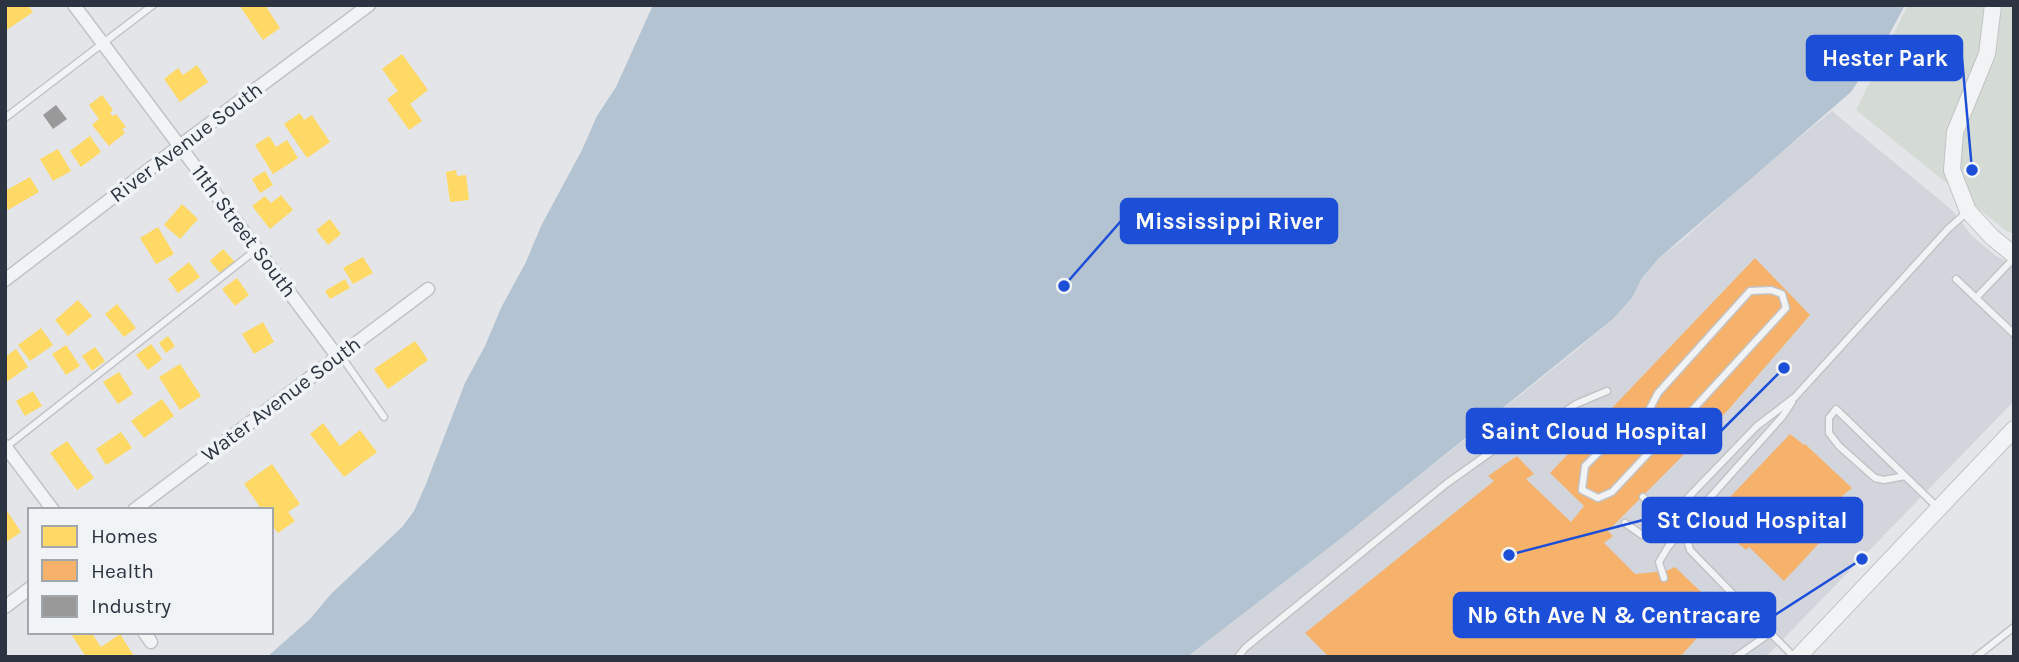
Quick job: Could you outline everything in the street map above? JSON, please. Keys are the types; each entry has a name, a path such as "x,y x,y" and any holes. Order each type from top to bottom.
{"street":[{"name":"11th Street South","path":"74,5 338,355"},
{"name":"River Avenue South","path":"5,280 369,5"},
{"path":"1993,5 1987,54 1955,132 1952,170 1968,211 2014,256"},
{"name":"Water Avenue South","path":"137,508 428,289"},
{"path":"1796,657 2014,429"},
{"path":"6,447 52,508"},
{"path":"5,607 28,590"}],"lane":[{"path":"5,118 153,5"},
{"path":"1664,578 1659,562 1689,521 1782,417 1795,397 1948,229 1968,211"},
{"path":"6,447 257,249"},
{"path":"1976,299 2014,256"},
{"path":"1956,279 2014,334"},
{"path":"1620,431 1585,466 1582,490 1598,498 1612,492 1656,444 1647,414 1658,393 1750,292 1771,290 1782,294 1786,308 1685,418"},
{"path":"338,355 384,417"},
{"path":"1238,657 1245,648 1446,484 1495,449 1532,435 1576,404 1608,391"},
{"path":"1676,510 1757,426 1795,397"},
{"path":"1905,476 1884,480 1875,478 1839,446 1829,433 1829,418 1836,409 1938,508"},
{"path":"1643,497 1671,524 1677,536"},
{"path":"1689,521 1685,533 1690,550 1796,657"},
{"path":"1625,523 1642,535 1661,527"},
{"path":"1708,626 1724,631 1736,629 1751,614"},
{"path":"1976,657 2014,627"},
{"path":"1736,657 1770,633"}],"shaded area":[{"path":"1908,5 2014,5 2014,234 2005,230 1856,110"},
{"path":"1832,111 1953,211 1972,236 1996,256 2014,265 2014,401 1766,657 1187,657 1339,540 1579,348 1613,319 1632,298 1642,278 1658,259"}],"water":[{"path":"653,5 1905,5 1851,92 1658,259 1642,278 1632,298 1613,319 1339,540 1187,657 267,657 310,619 331,594 403,526 414,511 465,383 597,116 616,87"}],"building: Homes":[{"path":"5,5 28,5 33,12 5,31"},
{"path":"239,5 265,5 280,28 263,40"},
{"path":"402,54 428,90 410,104 422,121 409,130 387,99 398,91 382,69"},
{"path":"197,65 208,82 180,102 164,79 178,68 183,75"},
{"path":"102,95 113,110 110,113 113,116 116,114 126,127 122,129 125,133 109,146 92,125 99,119 89,105"},
{"path":"300,113 304,120 312,115 330,142 307,158 284,124"},
{"path":"90,136 101,152 81,167 70,151"},
{"path":"269,136 276,147 287,140 298,158 273,174 255,145"},
{"path":"58,149 71,171 53,181 40,159"},
{"path":"456,170 457,176 466,175 469,200 450,202 446,172"},
{"path":"265,171 273,185 260,193 252,179"},
{"path":"30,177 39,192 8,210 5,206 5,191"},
{"path":"281,195 293,210 270,229 252,206 265,196 271,203"},
{"path":"182,204 198,219 180,239 164,225"},
{"path":"330,219 341,234 328,245 316,230"},
{"path":"158,227 174,254 156,264 140,238"},
{"path":"223,249 235,262 221,274 210,261"},
{"path":"363,257 373,273 353,284 343,268"},
{"path":"189,262 200,277 178,293 168,279"},
{"path":"237,278 249,295 235,306 222,289"},
{"path":"345,279 350,288 330,299 325,291"},
{"path":"78,300 92,316 68,336 55,320"},
{"path":"117,304 136,328 124,337 105,314"},
{"path":"263,322 274,342 254,354 242,334"},
{"path":"41,328 53,345 30,361 18,345"},
{"path":"168,336 175,346 166,353 159,343"},
{"path":"415,341 428,360 388,389 374,369"},
{"path":"151,344 162,359 148,370 136,355"},
{"path":"66,345 80,366 66,375 52,354"},
{"path":"95,347 105,361 92,371 82,356"},
{"path":"16,349 28,367 5,383 5,357"},
{"path":"180,364 201,396 180,410 159,377"},
{"path":"119,372 133,394 118,404 103,382"},
{"path":"33,391 42,406 25,416 16,401"},
{"path":"162,399 174,416 144,438 131,421"},
{"path":"323,423 340,446 360,430 377,452 344,477 310,434"},
{"path":"121,432 132,448 106,465 96,449"},
{"path":"67,441 94,478 77,490 50,453"},
{"path":"272,464 300,504 288,512 295,521 278,533 273,527 273,508 261,508 244,484"},
{"path":"5,508 21,532 5,543"},
{"path":"71,634 92,634 101,647 120,634 134,656 86,657"}],"building: Health":[{"path":"1755,258 1810,315 1729,409 1608,531 1613,536 1604,543 1635,574 1666,571 1675,567 1721,611 1680,657 1329,657 1305,633 1494,481 1488,476 1517,456 1534,474 1526,479 1571,522 1584,506 1550,473"},
{"path":"1790,434 1805,444 1852,488 1841,500 1850,510 1784,581 1749,547 1746,550 1734,540 1737,535 1714,514"}],"building: Industry":[{"path":"56,105 67,119 53,129 43,115"}],"place":[{"name":"Hester Park","path":"1972,170"},
{"name":"Mississippi River","path":"1064,286"},
{"name":"Saint Cloud Hospital","path":"1784,368"},
{"name":"St Cloud Hospital","path":"1509,555"},
{"name":"Nb 6th Ave N & Centracare","path":"1862,559"}]}
